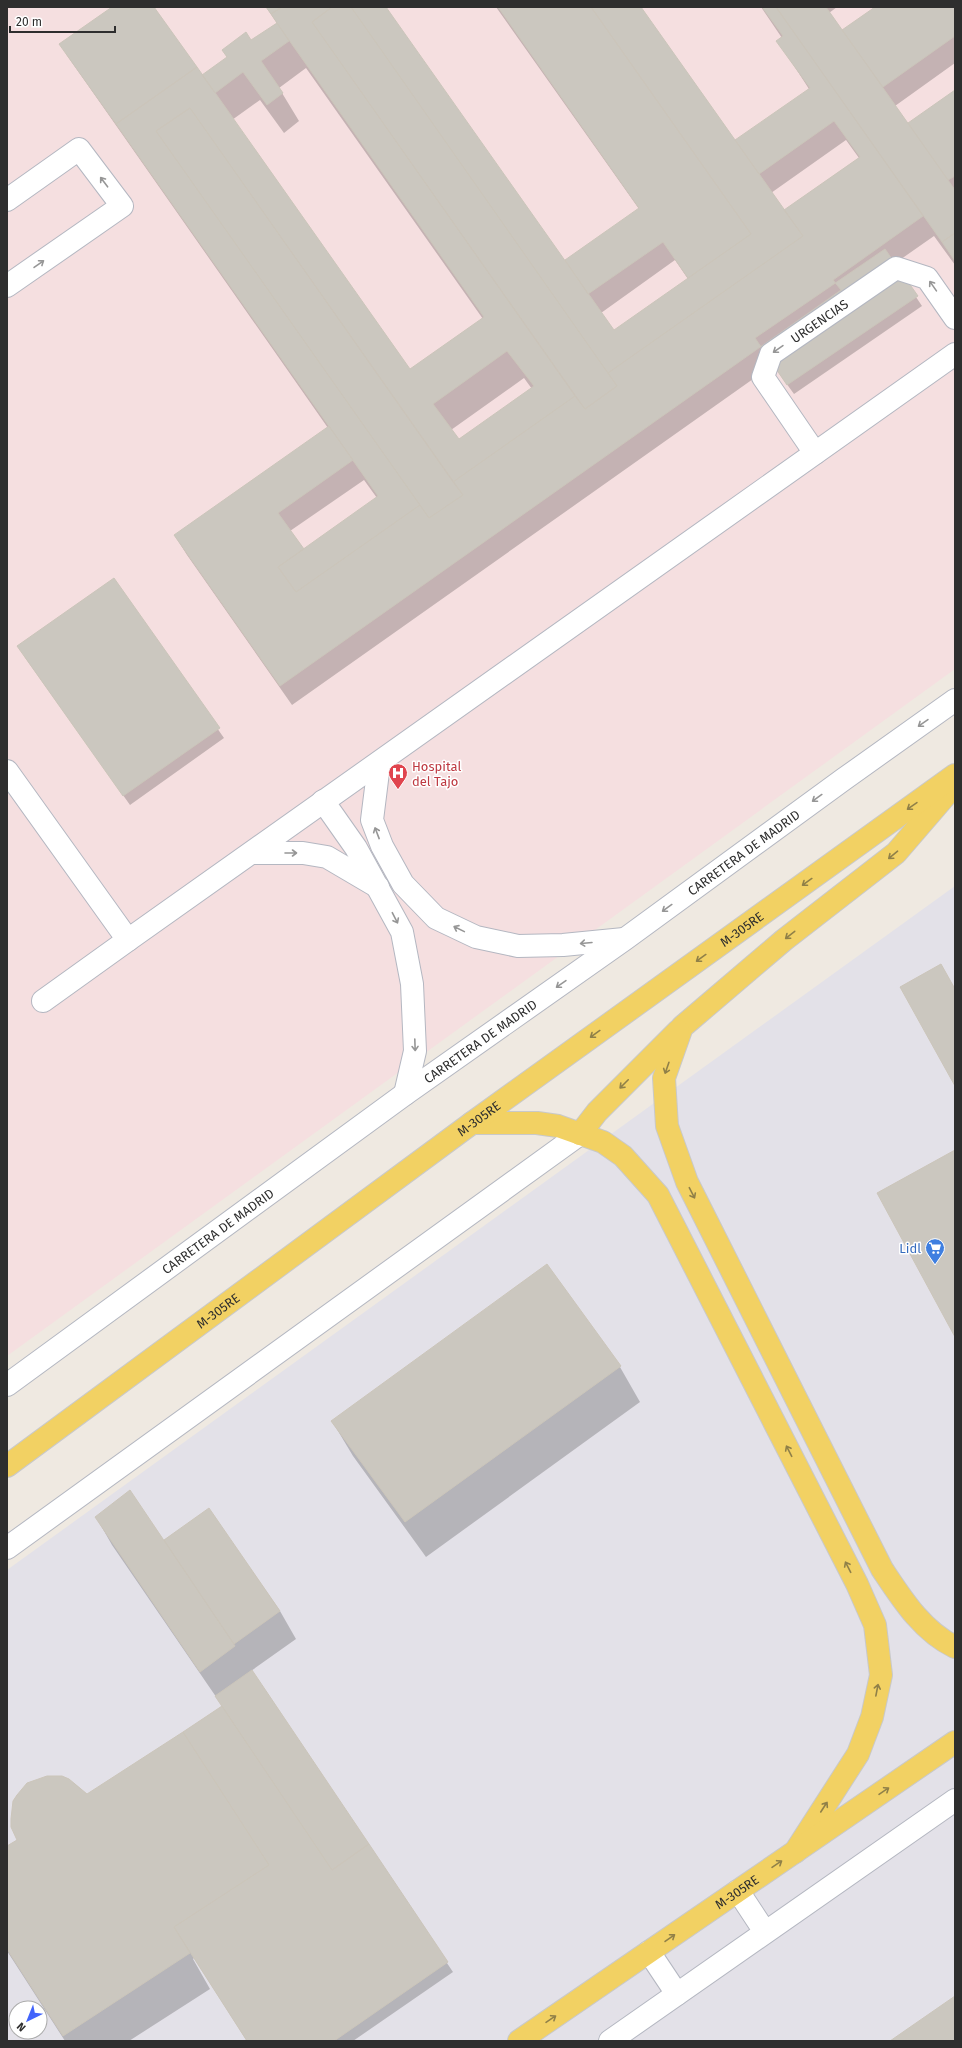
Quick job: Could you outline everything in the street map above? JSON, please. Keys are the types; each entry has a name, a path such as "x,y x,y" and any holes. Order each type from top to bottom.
{"main road":[{"name":"M-305RE","path":"7,1466 472,1123 955,775"},
{"path":"580,1134 597,1112 682,1027 784,940 896,853 955,784"},
{"path":"682,1027 664,1078 667,1126 687,1182 882,1569 908,1607 939,1639 955,1647"},
{"path":"472,1123 537,1123 558,1126 603,1142 623,1156 658,1195 857,1584 874,1625 880,1675 872,1717 858,1754 795,1852"},
{"name":"M-305RE","path":"519,2041 955,1742"}],"lane":[{"path":"7,200 79,149 122,206 7,286"},
{"name":"URGENCIAS","path":"815,453 763,377 771,354 896,268 927,278 955,318"},
{"path":"43,1001 955,354"},
{"name":"CARRETERA DE MADRID","path":"7,1385 405,1094 625,939 955,700"},
{"path":"378,764 372,820 382,846 404,884 436,918 476,937 518,946 563,945 625,939"},
{"path":"7,771 128,940"},
{"path":"323,801 356,848 379,887 402,932 412,984 416,1051 405,1094"},
{"path":"252,853 303,853 327,857 379,887"},
{"path":"7,1548 580,1134"},
{"path":"610,2041 955,1800"},
{"path":"738,1891 765,1932"},
{"path":"649,1952 677,1994"}],"shaded area":[{"name":"Hospital del Tajo","path":"7,7 955,7 955,669 7,1356"},
{"path":"955,886 955,2041 7,2041 7,1570"}],"building":[{"path":"112,7 154,7 197,67 116,124 59,44"},
{"path":"266,7 282,7 271,14"},
{"path":"282,7 332,7 312,22 575,396 453,482 190,108 156,131 420,505 296,592 278,567 378,496 116,124 197,67 410,369 484,317 271,14","holes":["507,351 534,386 459,439 433,404"]},
{"path":"332,7 351,7 617,386 585,409 312,22"},
{"path":"351,7 386,7 614,330 751,234 591,7 641,7 803,236 608,373"},
{"path":"498,7 591,7 751,234 688,278 663,242 588,294 565,260 639,208"},
{"path":"762,7 776,7 923,216 833,280 841,290 280,686 174,535 329,426 353,460 278,513 304,549 278,567 296,592 420,505 429,518 463,495 453,482 575,396 585,409 617,386 608,373 803,236 784,210 860,157 834,121 759,174 735,140 810,88 776,41 783,36"},
{"path":"776,7 826,7 955,190 955,233 942,242"},
{"path":"875,7 955,7 955,36 883,87 842,30"},
{"path":"277,23 289,41 261,61 283,93 267,105 243,72 215,93 202,75 227,57 222,50 246,32 251,40"},
{"path":"955,90 955,176 948,180 908,123"},
{"path":"190,108 463,495 429,518 156,131"},
{"path":"955,233 955,261 942,242"},
{"path":"885,249 918,296 787,385 755,338"},
{"path":"114,578 220,728 123,796 17,646"},
{"path":"941,964 955,989 955,1086 900,987"},
{"name":"Lidl","path":"955,1150 955,1337 877,1193"},
{"path":"547,1264 621,1366 405,1522 331,1421"},
{"path":"130,1490 235,1646 200,1672 95,1517"},
{"path":"209,1508 280,1611 234,1644 164,1540"},
{"path":"252,1670 369,1844 332,1870 215,1696"},
{"path":"222,1706 332,1870 369,1844 448,1962 334,2041 247,2041 174,1927 269,1865 183,1732"},
{"path":"183,1732 269,1865 174,1927 190,1953 63,2036 48,2013 48,2000 40,2000 7,1949 7,1846 17,1840 11,1827 13,1801 27,1783 47,1776 62,1776 69,1779 87,1794"},
{"path":"955,1996 955,2041 890,2041"}],"place":[{"name":"Hospital del Tajo","path":"398,790"},
{"name":"Lidl","path":"935,1265"}]}
